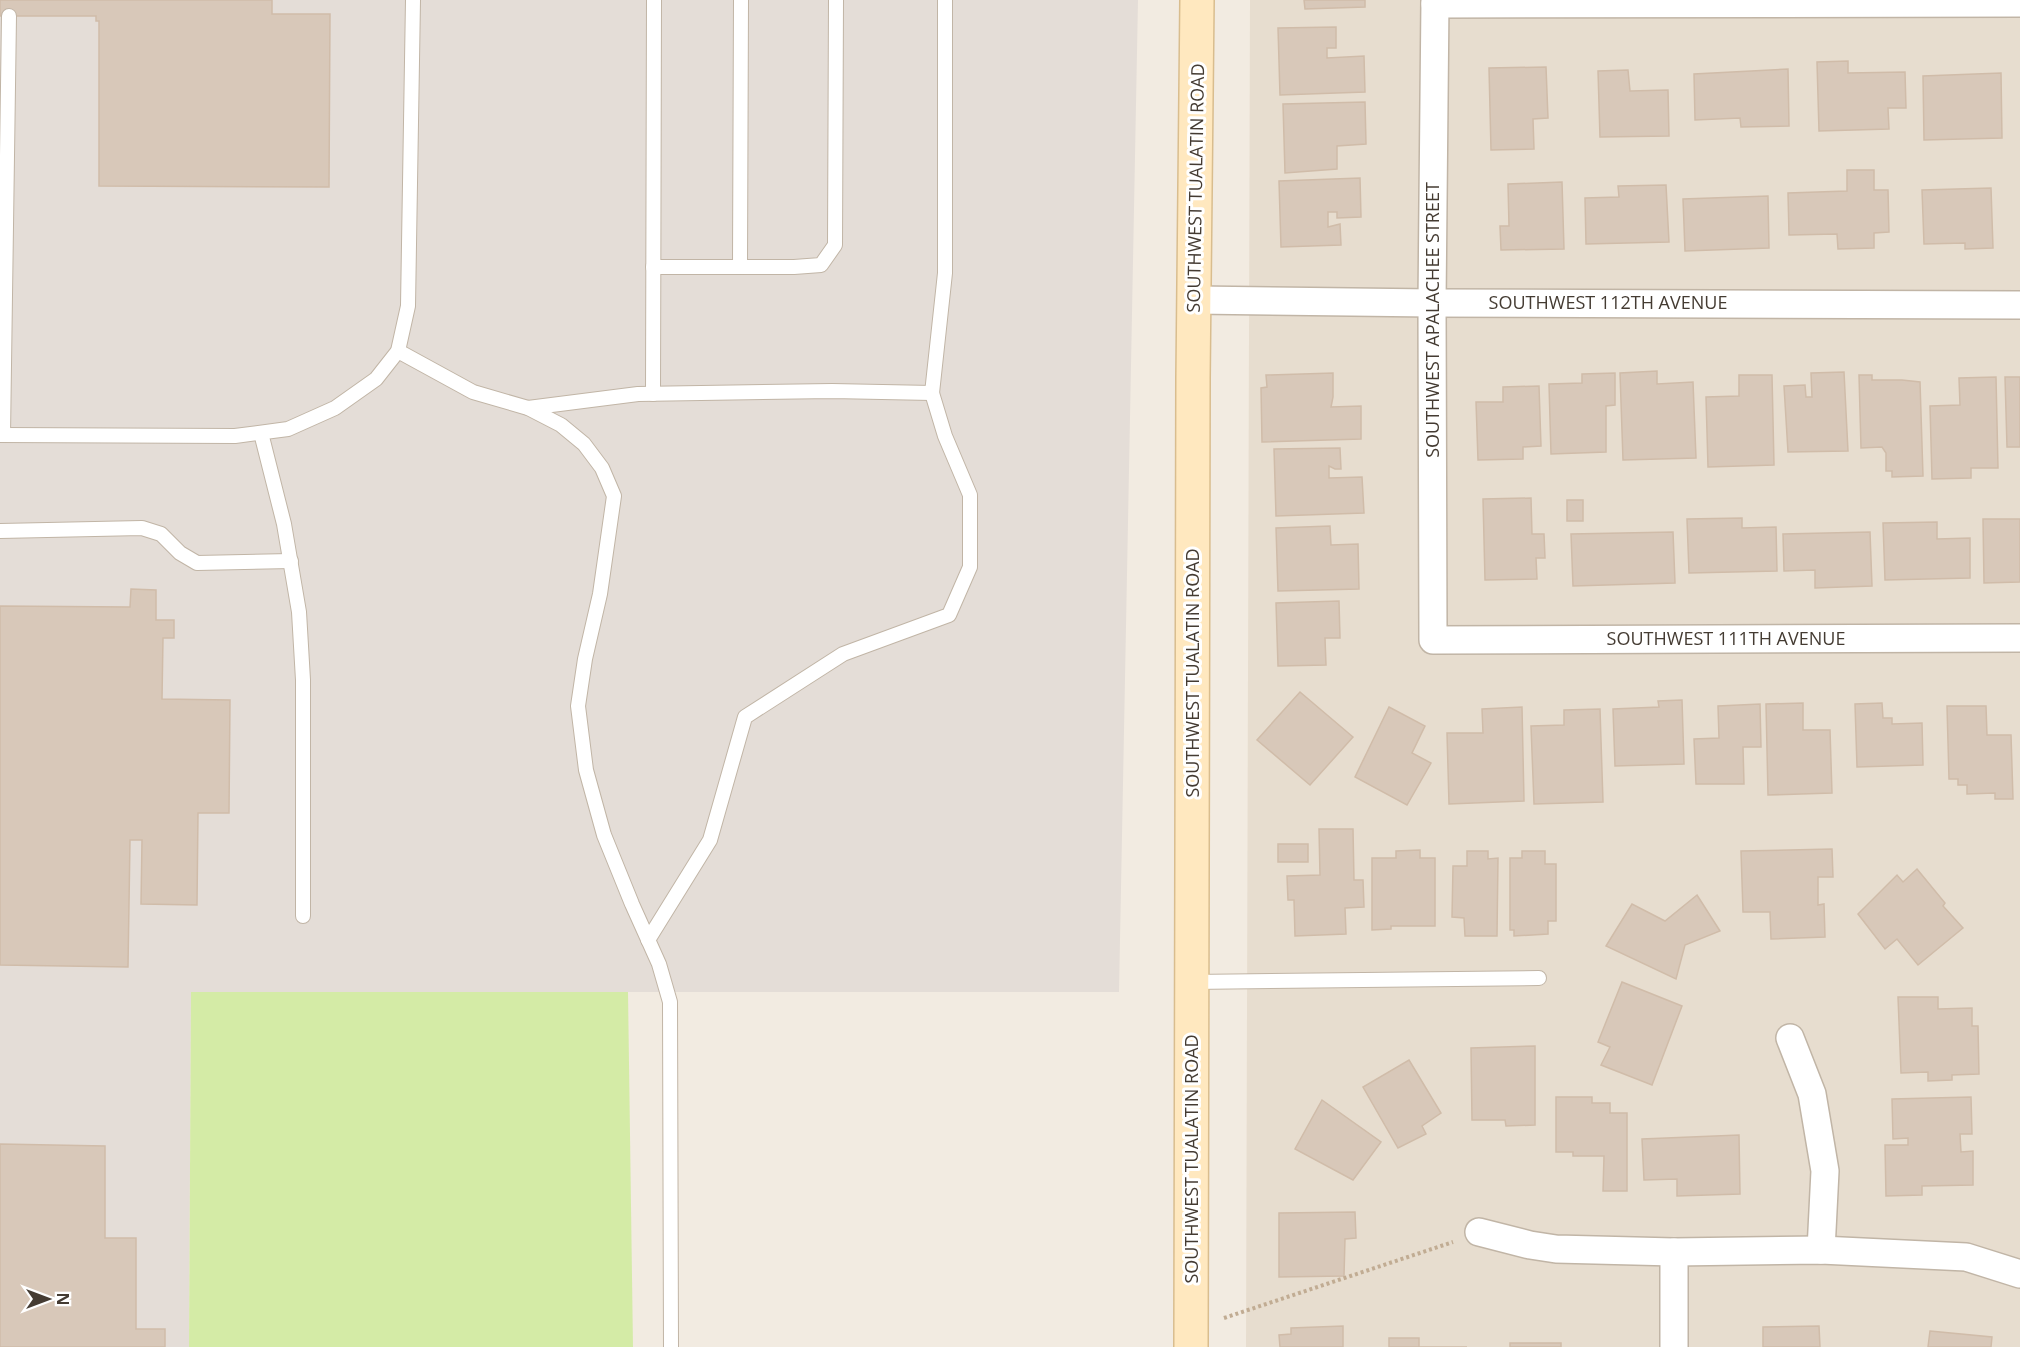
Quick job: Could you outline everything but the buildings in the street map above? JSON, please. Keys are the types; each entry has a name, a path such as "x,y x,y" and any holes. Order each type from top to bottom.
{"main road":[{"name":"SOUTHWEST TUALATIN ROAD","path":"1191,1337 1197,0"}],"street":[{"path":"1435,2 2020,3"},
{"name":"SOUTHWEST APALACHEE STREET","path":"1433,640 1432,303 1435,2"},
{"name":"SOUTHWEST 112TH AVENUE","path":"1195,300 2020,305"},
{"name":"SOUTHWEST 111TH AVENUE","path":"1433,640 2020,638"},
{"path":"1790,1038 1812,1094 1825,1171 1821,1250"},
{"path":"1479,1233 1543,1248 1674,1252 1821,1250 1966,1257 2020,1274"},
{"path":"1674,1252 1674,1347"}],"lane":[{"path":"9,16 2,435 235,436 288,429 335,408 376,379 398,351 408,306 413,0"},
{"path":"653,394 654,0"},
{"path":"740,267 741,0"},
{"path":"653,267 821,265 835,245 836,0"},
{"path":"648,939 711,840 745,717 843,654 949,615 970,567 970,495 945,436 932,393 945,273 945,0"},
{"path":"398,351 473,392 528,408 561,425 584,444 602,468 614,496 606,563 585,659 578,706 586,770 604,835 659,964 670,1002 671,1347"},
{"path":"528,408 638,394 832,391 932,393"},
{"path":"261,433 284,524 298,612 303,680 303,916"},
{"path":"0,531 142,528 161,534 180,553 197,563 291,561"},
{"path":"1192,982 1539,978"}],"path":[{"path":"1191,1337 1239,1314 1479,1233"}],"shaded area":[{"path":"0,0 1138,0 1119,992 191,992 189,1347 0,1347"},
{"path":"1250,0 2020,0 2020,1347 1246,1347"}],"green space":[{"path":"191,992 628,992 633,1347 189,1347"}]}
